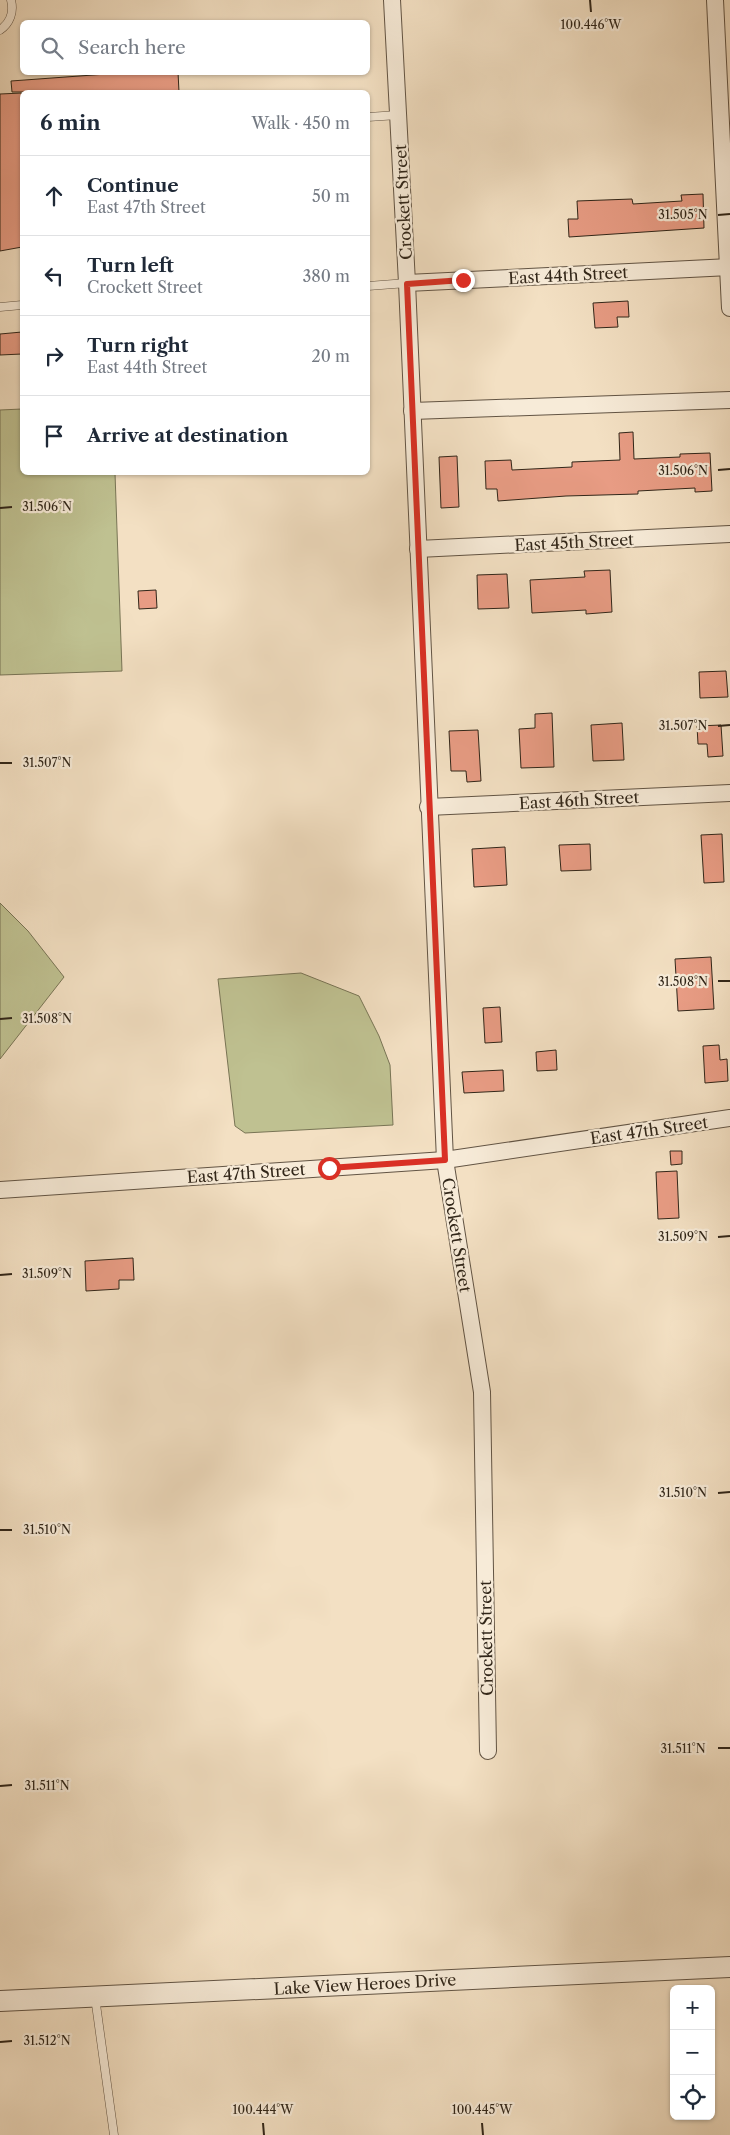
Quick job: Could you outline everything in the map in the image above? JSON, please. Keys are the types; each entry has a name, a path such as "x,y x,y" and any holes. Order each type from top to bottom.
{"street":[{"name":"Crockett Street","path":"392,0 407,284 428,807 445,1160 482,1392 488,1751"},
{"path":"715,0 730,308"},
{"name":"East 44th Street","path":"407,284 729,267"},
{"path":"412,411 730,400"},
{"name":"East 45th Street","path":"418,549 730,534"},
{"name":"East 46th Street","path":"428,807 730,794"},
{"name":"East 47th Street","path":"0,1190 445,1160 730,1118"},
{"name":"Lake View Heroes Drive","path":"0,2001 730,1967"}],"lane":[{"path":"0,30 8,22 12,14 11,0"},
{"path":"370,117 398,115"},
{"path":"370,286 407,284"},
{"path":"0,307 20,305"},
{"path":"96,1997 114,2135"}],"green space":[{"path":"20,409 20,475 115,475 122,671 0,675 0,410"},
{"path":"0,903 28,931 64,977 0,1059"},
{"path":"301,973 359,996 379,1036 390,1065 393,1125 245,1133 235,1126 218,979"}],"building":[{"path":"93,75 178,75 179,90 20,90 20,92 12,92 11,81"},
{"path":"20,93 20,247 0,251 0,94"},
{"path":"703,194 704,228 569,237 568,219 578,219 577,201 632,199 633,204 682,201 681,195"},
{"path":"628,301 629,317 617,317 618,327 595,328 593,303"},
{"path":"20,332 20,354 0,355 0,334"},
{"path":"633,432 634,459 680,457 680,454 710,453 712,491 695,492 695,488 638,491 638,494 566,496 498,501 497,489 486,489 485,461 511,460 512,470 572,467 572,462 620,460 619,433"},
{"path":"457,456 459,507 441,508 439,457"},
{"path":"610,570 612,612 586,614 586,610 532,613 530,580 585,577 584,571"},
{"path":"507,574 509,608 478,609 477,575"},
{"path":"156,590 157,608 139,609 138,591"},
{"path":"726,671 728,697 700,698 699,672"},
{"path":"552,713 554,767 521,768 519,729 535,728 535,714"},
{"path":"622,723 624,760 593,761 591,725"},
{"path":"721,725 723,756 708,757 707,744 698,744 697,726"},
{"path":"478,730 481,781 467,782 466,771 451,771 449,731"},
{"path":"722,834 724,882 704,883 701,835"},
{"path":"590,844 591,870 561,871 559,845"},
{"path":"505,847 507,885 474,887 472,849"},
{"path":"711,957 714,1009 678,1011 675,959"},
{"path":"500,1007 502,1042 485,1043 483,1008"},
{"path":"719,1045 720,1060 727,1059 728,1081 705,1083 703,1046"},
{"path":"556,1050 557,1070 537,1071 536,1052"},
{"path":"503,1070 504,1091 464,1093 462,1072"},
{"path":"670,1151 682,1151 682,1164 671,1165"},
{"path":"677,1171 679,1218 658,1219 656,1172"},
{"path":"133,1258 134,1280 119,1280 119,1289 86,1291 85,1261"}],"route":[{"path":"329,1168 445,1160 428,807 407,284 463,280"}]}
